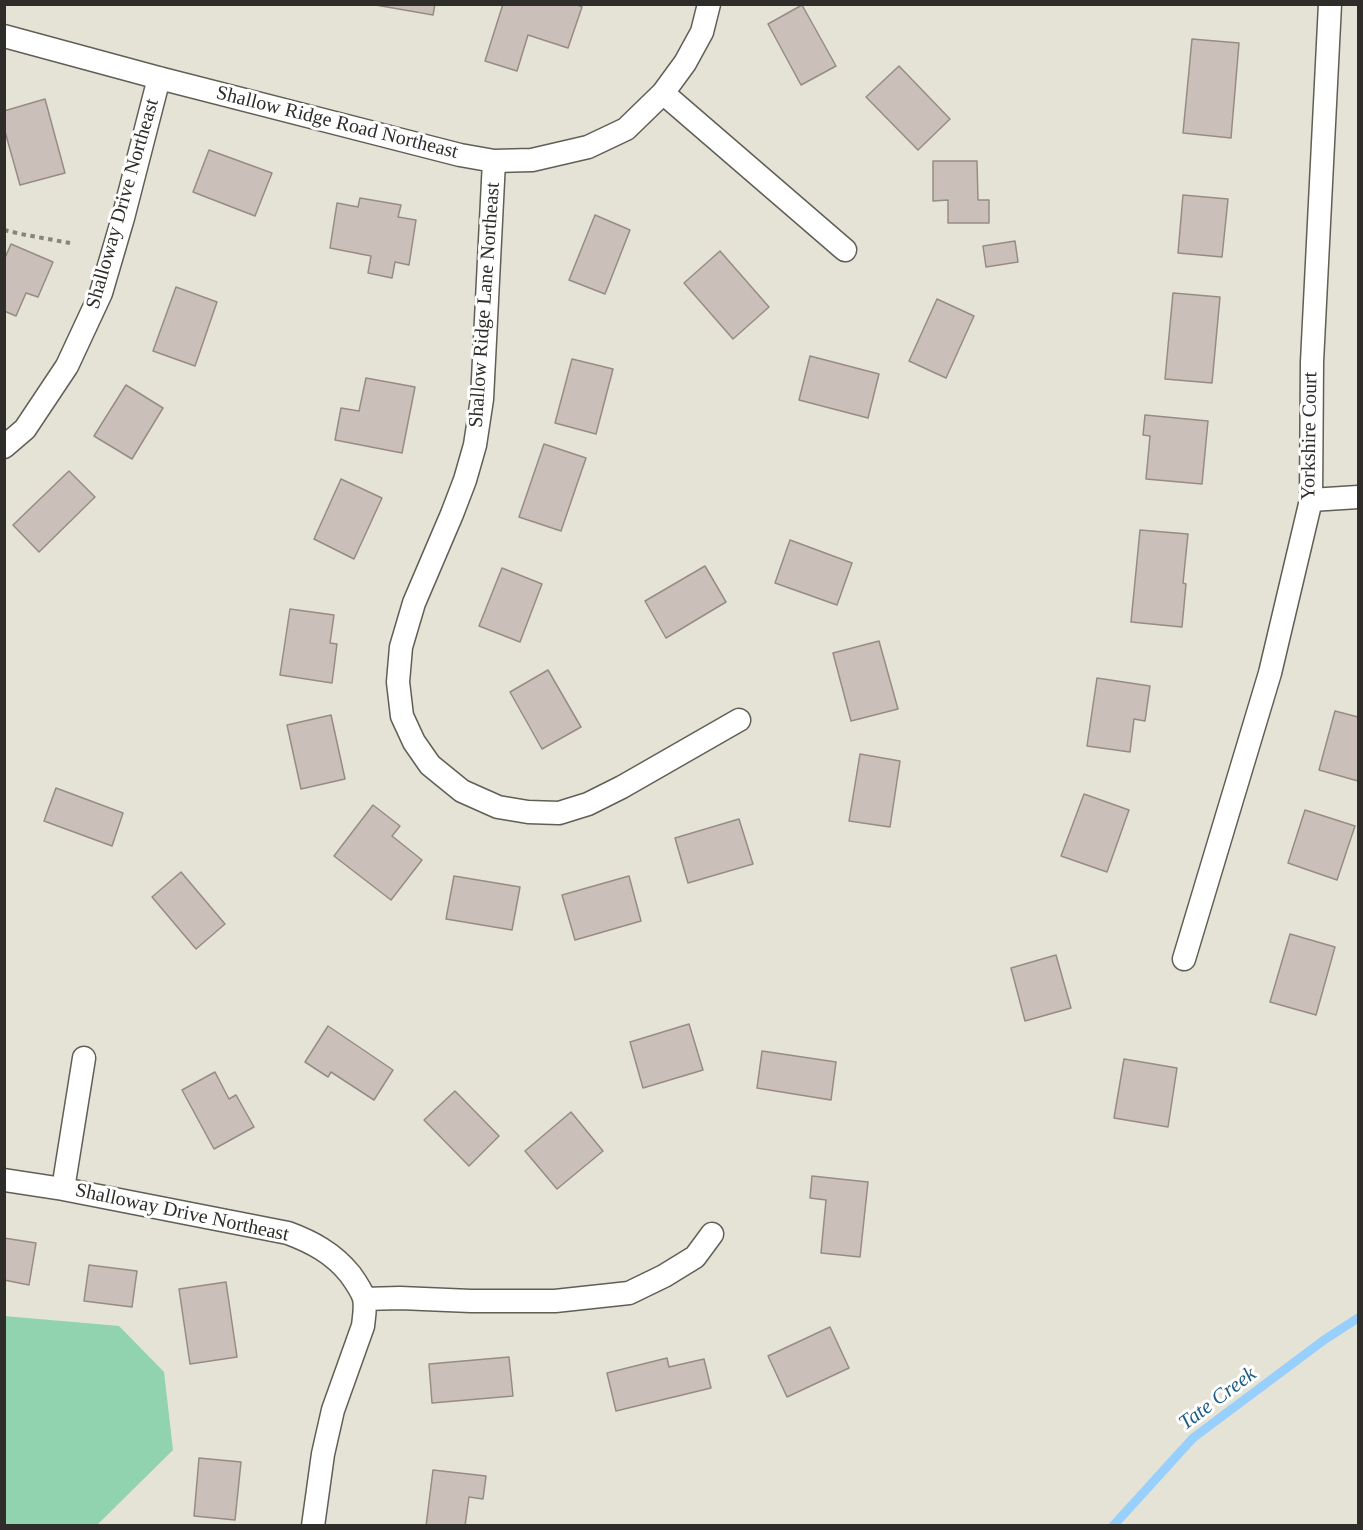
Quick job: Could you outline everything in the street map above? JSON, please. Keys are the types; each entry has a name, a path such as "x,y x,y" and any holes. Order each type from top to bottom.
{"street":[{"name":"Shallow Ridge Road Northeast","path":"4,36 159,78 494,162 532,160 588,147 626,129 663,93 685,63 702,32 709,4"},
{"name":"Yorkshire Court","path":"1184,959 1270,673 1311,500 1312,362 1330,4"},
{"name":"Shalloway Drive Northeast","path":"4,447 25,429 67,366 101,293 159,78"},
{"path":"663,93 845,250"},
{"name":"Shallow Ridge Lane Northeast","path":"494,162 482,399 475,445 456,505 414,603 401,647 398,682 402,716 414,742 430,765 462,791 498,807 528,812 559,813 588,804 622,787 739,720"},
{"path":"1311,500 1359,497"},
{"name":"Shalloway Drive Northeast","path":"63,1189 84,1059"},
{"name":"Shalloway Drive Northeast","path":"4,1180 63,1189 288,1233 309,1241 340,1262 359,1286 364,1299"},
{"path":"313,1526 323,1454 333,1410 363,1326 364,1299 545,1301 629,1293 664,1276 695,1257 712,1234"}],"path":[{"path":"4,230 70,243"}],"green space":[{"path":"4,1316 119,1326 164,1372 173,1450 97,1525 5,1525"}],"building":[{"path":"370,4 435,4 433,15"},
{"path":"503,4 575,4 582,7 568,48 528,35 517,71 485,61"},
{"path":"802,5 836,66 801,85 768,24"},
{"path":"1192,39 1239,43 1231,138 1183,133"},
{"path":"899,66 950,119 918,150 866,97"},
{"path":"45,99 65,173 20,185 4,128 4,111"},
{"path":"209,150 272,173 255,216 193,192"},
{"path":"933,161 977,161 978,200 989,200 989,223 948,223 948,200 933,201"},
{"path":"1183,195 1228,199 1222,257 1178,253"},
{"path":"360,198 401,205 398,217 416,220 409,265 395,262 392,278 368,273 371,256 330,248 337,203 358,207"},
{"path":"595,215 630,230 605,294 569,280"},
{"path":"1015,241 1018,262 986,267 983,246"},
{"path":"11,244 53,262 38,297 26,293 16,316 4,311 4,260"},
{"path":"720,251 769,307 733,339 684,283"},
{"path":"176,287 217,302 195,366 153,351"},
{"path":"1173,293 1220,297 1212,383 1165,379"},
{"path":"937,299 974,316 946,378 909,361"},
{"path":"810,356 879,374 868,418 799,400"},
{"path":"572,359 613,369 596,434 555,423"},
{"path":"366,378 415,387 402,453 335,440 341,408 359,411"},
{"path":"126,385 163,408 132,459 94,436"},
{"path":"1145,415 1208,421 1202,484 1146,479 1150,436 1143,435"},
{"path":"544,444 586,458 561,531 519,517"},
{"path":"69,471 95,497 39,552 13,525"},
{"path":"341,479 382,498 354,559 314,539"},
{"path":"1140,530 1188,534 1183,583 1186,584 1182,627 1131,622"},
{"path":"790,540 852,563 837,605 775,583"},
{"path":"705,566 726,602 666,638 645,601"},
{"path":"502,568 542,584 520,642 479,626"},
{"path":"290,609 334,615 330,643 337,644 332,683 280,675"},
{"path":"879,641 898,709 851,721 833,653"},
{"path":"548,670 581,727 542,749 510,692"},
{"path":"1097,678 1150,686 1145,721 1134,719 1130,752 1087,746"},
{"path":"1335,711 1358,717 1358,781 1319,770"},
{"path":"331,715 345,779 301,789 287,725"},
{"path":"860,754 900,761 890,827 849,821"},
{"path":"56,788 123,813 112,846 44,821"},
{"path":"1084,794 1129,810 1107,872 1061,856"},
{"path":"373,805 400,826 392,836 422,860 391,900 334,856"},
{"path":"1305,810 1355,826 1337,880 1288,863"},
{"path":"739,819 753,864 688,883 675,838"},
{"path":"181,872 225,924 196,949 152,897"},
{"path":"454,876 520,887 512,930 446,919"},
{"path":"629,876 641,921 575,940 562,895"},
{"path":"1290,934 1335,947 1316,1015 1270,1002"},
{"path":"1056,955 1071,1008 1025,1021 1011,968"},
{"path":"689,1024 703,1070 643,1088 630,1042"},
{"path":"328,1026 393,1070 374,1100 331,1072 328,1077 305,1062"},
{"path":"762,1051 836,1062 831,1100 757,1088"},
{"path":"1124,1059 1177,1068 1168,1127 1114,1118"},
{"path":"215,1072 229,1099 236,1095 254,1127 214,1149 182,1090"},
{"path":"455,1091 499,1136 469,1166 424,1120"},
{"path":"571,1112 603,1151 557,1189 525,1151"},
{"path":"812,1176 868,1182 860,1257 821,1253 826,1200 810,1198"},
{"path":"4,1238 36,1243 29,1285 4,1280"},
{"path":"89,1265 137,1271 132,1307 84,1301"},
{"path":"226,1282 237,1357 190,1364 179,1289"},
{"path":"830,1327 849,1368 787,1397 768,1356"},
{"path":"509,1357 513,1396 432,1403 429,1364"},
{"path":"667,1358 669,1367 704,1359 711,1388 616,1411 607,1373"},
{"path":"199,1458 241,1462 235,1520 194,1516"},
{"path":"433,1470 486,1476 483,1499 469,1497 465,1526 426,1526"}],"waterway":[{"name":"Tate Creek","path":"1113,1526 1193,1438 1324,1340 1358,1318"}]}
